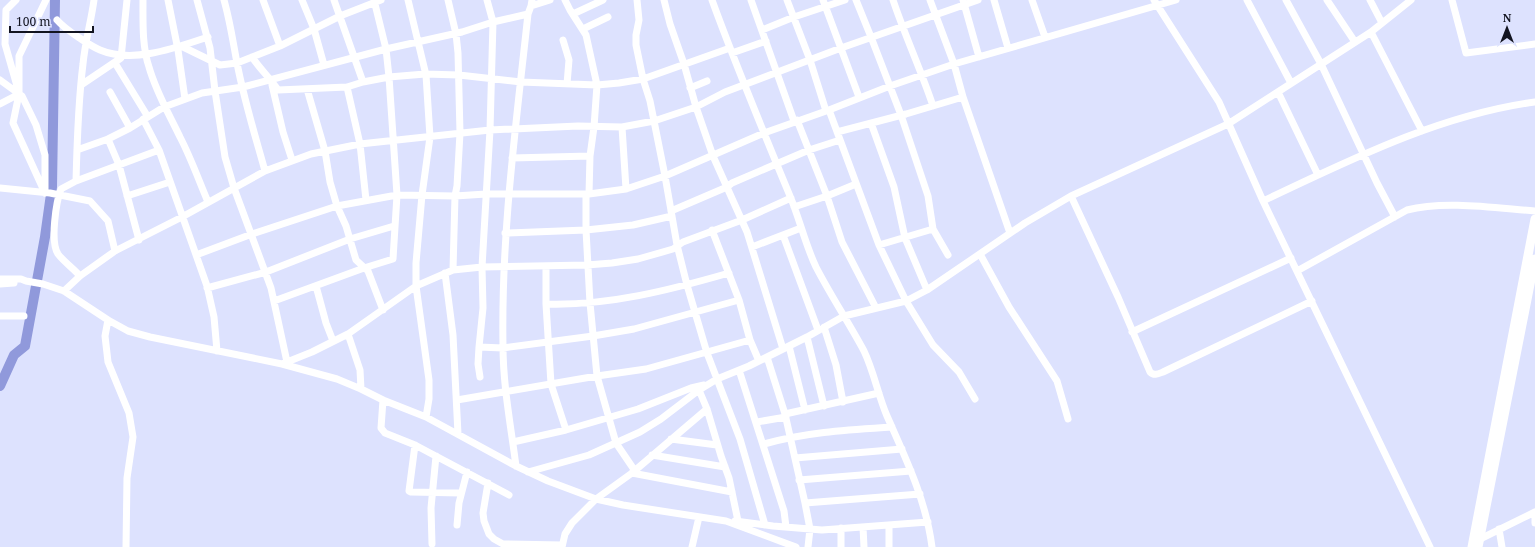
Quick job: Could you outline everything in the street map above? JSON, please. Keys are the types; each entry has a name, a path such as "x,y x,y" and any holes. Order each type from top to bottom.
{"main road":[{"path":"1479,543 1535,219"},
{"path":"1472,547 1535,259"}],"street":[{"path":"16,0 6,10 5,44 19,94"},
{"path":"46,0 19,56 19,94 13,122 47,193"},
{"path":"76,181 77,125 83,63 94,0"},
{"path":"81,85 115,63 122,56 127,0"},
{"path":"143,0 143,20 148,67 164,107 180,137 208,202"},
{"path":"168,0 179,47 184,99"},
{"path":"197,0 208,37 213,63 215,91 225,157 234,188 266,272 274,301 284,363"},
{"path":"224,0 229,17 237,63 250,118 265,171"},
{"path":"263,0 280,46"},
{"path":"302,0 314,29 324,65"},
{"path":"334,0 363,82"},
{"path":"408,0 425,74 430,137 422,195 416,263 416,286 429,380 429,400 426,417"},
{"path":"448,0 456,34 459,75 460,133 457,186 455,196 453,270"},
{"path":"480,377 478,364 490,130 493,22 487,0"},
{"path":"516,466 506,392 503,348 503,267 505,233 528,14 532,3 550,0"},
{"path":"565,0 586,34 597,85 590,156 586,230 587,265 597,376 616,443 634,472 732,492"},
{"path":"574,14 603,0"},
{"path":"638,0 639,20 636,45 643,79 650,101 687,285 707,353 740,438 765,525"},
{"path":"664,0 696,107 713,156 742,220 752,247 786,347 805,410"},
{"path":"712,0 776,164 791,198 816,266 864,352 884,408 916,482 928,522 932,547"},
{"path":"751,0 777,72 827,196 842,242 876,308"},
{"path":"787,0 810,60 827,111 837,132 879,245 906,300 933,345 959,372 975,399"},
{"path":"762,30 824,3 845,0"},
{"path":"856,0 872,37 901,115 928,196 933,229 948,255"},
{"path":"893,0 902,28 922,75 933,106"},
{"path":"930,0 954,64 963,97 1010,233"},
{"path":"64,291 80,276 115,251 139,240 265,171 292,160 325,151 360,144 393,140 490,130 578,126 622,127 654,121 696,107 725,92 841,48 902,28 964,2 978,0"},
{"path":"994,0 1008,48"},
{"path":"1032,0 1045,37"},
{"path":"196,255 252,234 337,206 396,195 455,196 486,194 588,194 626,189 665,176 764,133 954,64 1156,2 1176,0"},
{"path":"1247,0 1291,84"},
{"path":"1286,0 1321,64 1377,183 1395,217"},
{"path":"1327,0 1355,42"},
{"path":"1370,0 1382,23"},
{"path":"528,472 589,455 640,432 661,419 709,383 740,370 807,337 844,316 906,300 927,290 1010,233 1071,196 1228,124 1371,32 1410,0"},
{"path":"1452,0 1466,53 1535,44"},
{"path":"179,47 220,65 237,63 280,46 340,16 377,1 386,49 393,140 396,195 393,259 274,301"},
{"path":"964,2 979,57"},
{"path":"1156,2 1219,102 1263,201 1430,547"},
{"path":"824,3 859,98"},
{"path":"77,150 108,139 130,128 164,107 184,99 215,91 243,87 386,49 456,34 493,22 528,14"},
{"path":"583,29 608,17"},
{"path":"57,20 64,28 100,50 122,56 146,54 179,47 208,37"},
{"path":"1371,32 1422,131"},
{"path":"563,40 569,60 567,84"},
{"path":"252,57 259,68 271,79 278,90 347,87 389,76 425,74 459,75 521,82 597,85 643,79 684,64 766,40"},
{"path":"115,63 145,118 159,150 207,288 214,317 217,351"},
{"path":"271,79 283,132 292,160"},
{"path":"690,88 707,81"},
{"path":"1,82 22,96 36,125 45,155 47,193"},
{"path":"347,87 360,144 366,200"},
{"path":"307,89 325,151 330,182 337,206 350,239 356,260 368,271 383,310"},
{"path":"110,92 130,128"},
{"path":"1278,92 1318,175"},
{"path":"0,104 19,94"},
{"path":"837,132 963,97"},
{"path":"1263,201 1318,175 1422,131 1478,114 1535,102"},
{"path":"872,123 894,187 905,238 927,290"},
{"path":"622,127 626,189"},
{"path":"108,139 119,165 139,240"},
{"path":"505,233 586,230 633,225 672,214 727,187 732,183 809,150 840,140"},
{"path":"80,276 56,250 56,214 58,195 61,189 76,181 159,150"},
{"path":"512,158 590,156"},
{"path":"127,196 170,182"},
{"path":"794,206 827,196 856,184"},
{"path":"0,188 47,193 90,201 108,221 115,251"},
{"path":"1071,196 1152,374 1156,375 1312,301"},
{"path":"284,363 312,352 348,334 416,286 453,270 482,267 587,265 638,259 673,249 712,230 742,220 791,198"},
{"path":"1297,271 1407,210 1417,207 1444,205 1535,211"},
{"path":"207,288 266,272 350,239 394,226"},
{"path":"752,247 801,228"},
{"path":"879,245 933,229"},
{"path":"712,230 739,300 750,340 759,360"},
{"path":"783,235 836,365 843,402"},
{"path":"980,254 1009,307 1056,381 1068,419"},
{"path":"1132,332 1291,258"},
{"path":"546,266 546,304 550,384 566,430"},
{"path":"445,273 453,335 458,434"},
{"path":"546,304 590,303 649,294 729,273"},
{"path":"0,279 21,278 28,282"},
{"path":"0,284 28,282 43,284 64,291 108,320 128,331 150,338 284,363 337,379 383,400 426,417 528,472 596,499 623,505 726,521 796,547"},
{"path":"316,286 326,323 333,341"},
{"path":"479,347 503,348 593,336 634,328 695,313 739,300"},
{"path":"0,316 24,316"},
{"path":"108,320 105,336 108,362 129,413 133,437 127,478 126,547"},
{"path":"348,334 360,370 361,389"},
{"path":"807,337 824,406"},
{"path":"457,400 646,369 750,340"},
{"path":"768,356 785,415 805,504 810,529 808,547"},
{"path":"740,370 784,511 786,527"},
{"path":"513,442 566,430 638,409 691,388 709,383"},
{"path":"699,390 707,409 725,467 738,521"},
{"path":"757,422 879,393"},
{"path":"383,400 381,428 385,433 414,445 509,495"},
{"path":"488,484 483,513 484,521 489,534 494,539 503,544 562,546 565,534 572,523 596,499 634,472 707,409"},
{"path":"764,444 790,437 831,430 892,427"},
{"path":"671,439 718,445"},
{"path":"414,445 409,491 461,493"},
{"path":"794,458 902,449"},
{"path":"652,455 725,467"},
{"path":"432,544 430,508 436,456"},
{"path":"799,480 911,471"},
{"path":"457,525 461,493 467,472"},
{"path":"805,504 920,494"},
{"path":"1472,547 1498,529 1535,512 1535,523"},
{"path":"692,547 699,516"},
{"path":"726,521 810,529 928,522"},
{"path":"889,524 889,547"},
{"path":"863,527 864,547"},
{"path":"841,528 841,547"},
{"path":"1498,529 1502,547"}],"waterway":[{"path":"0,386 14,355 25,346 45,237 52,187 55,0"}]}
